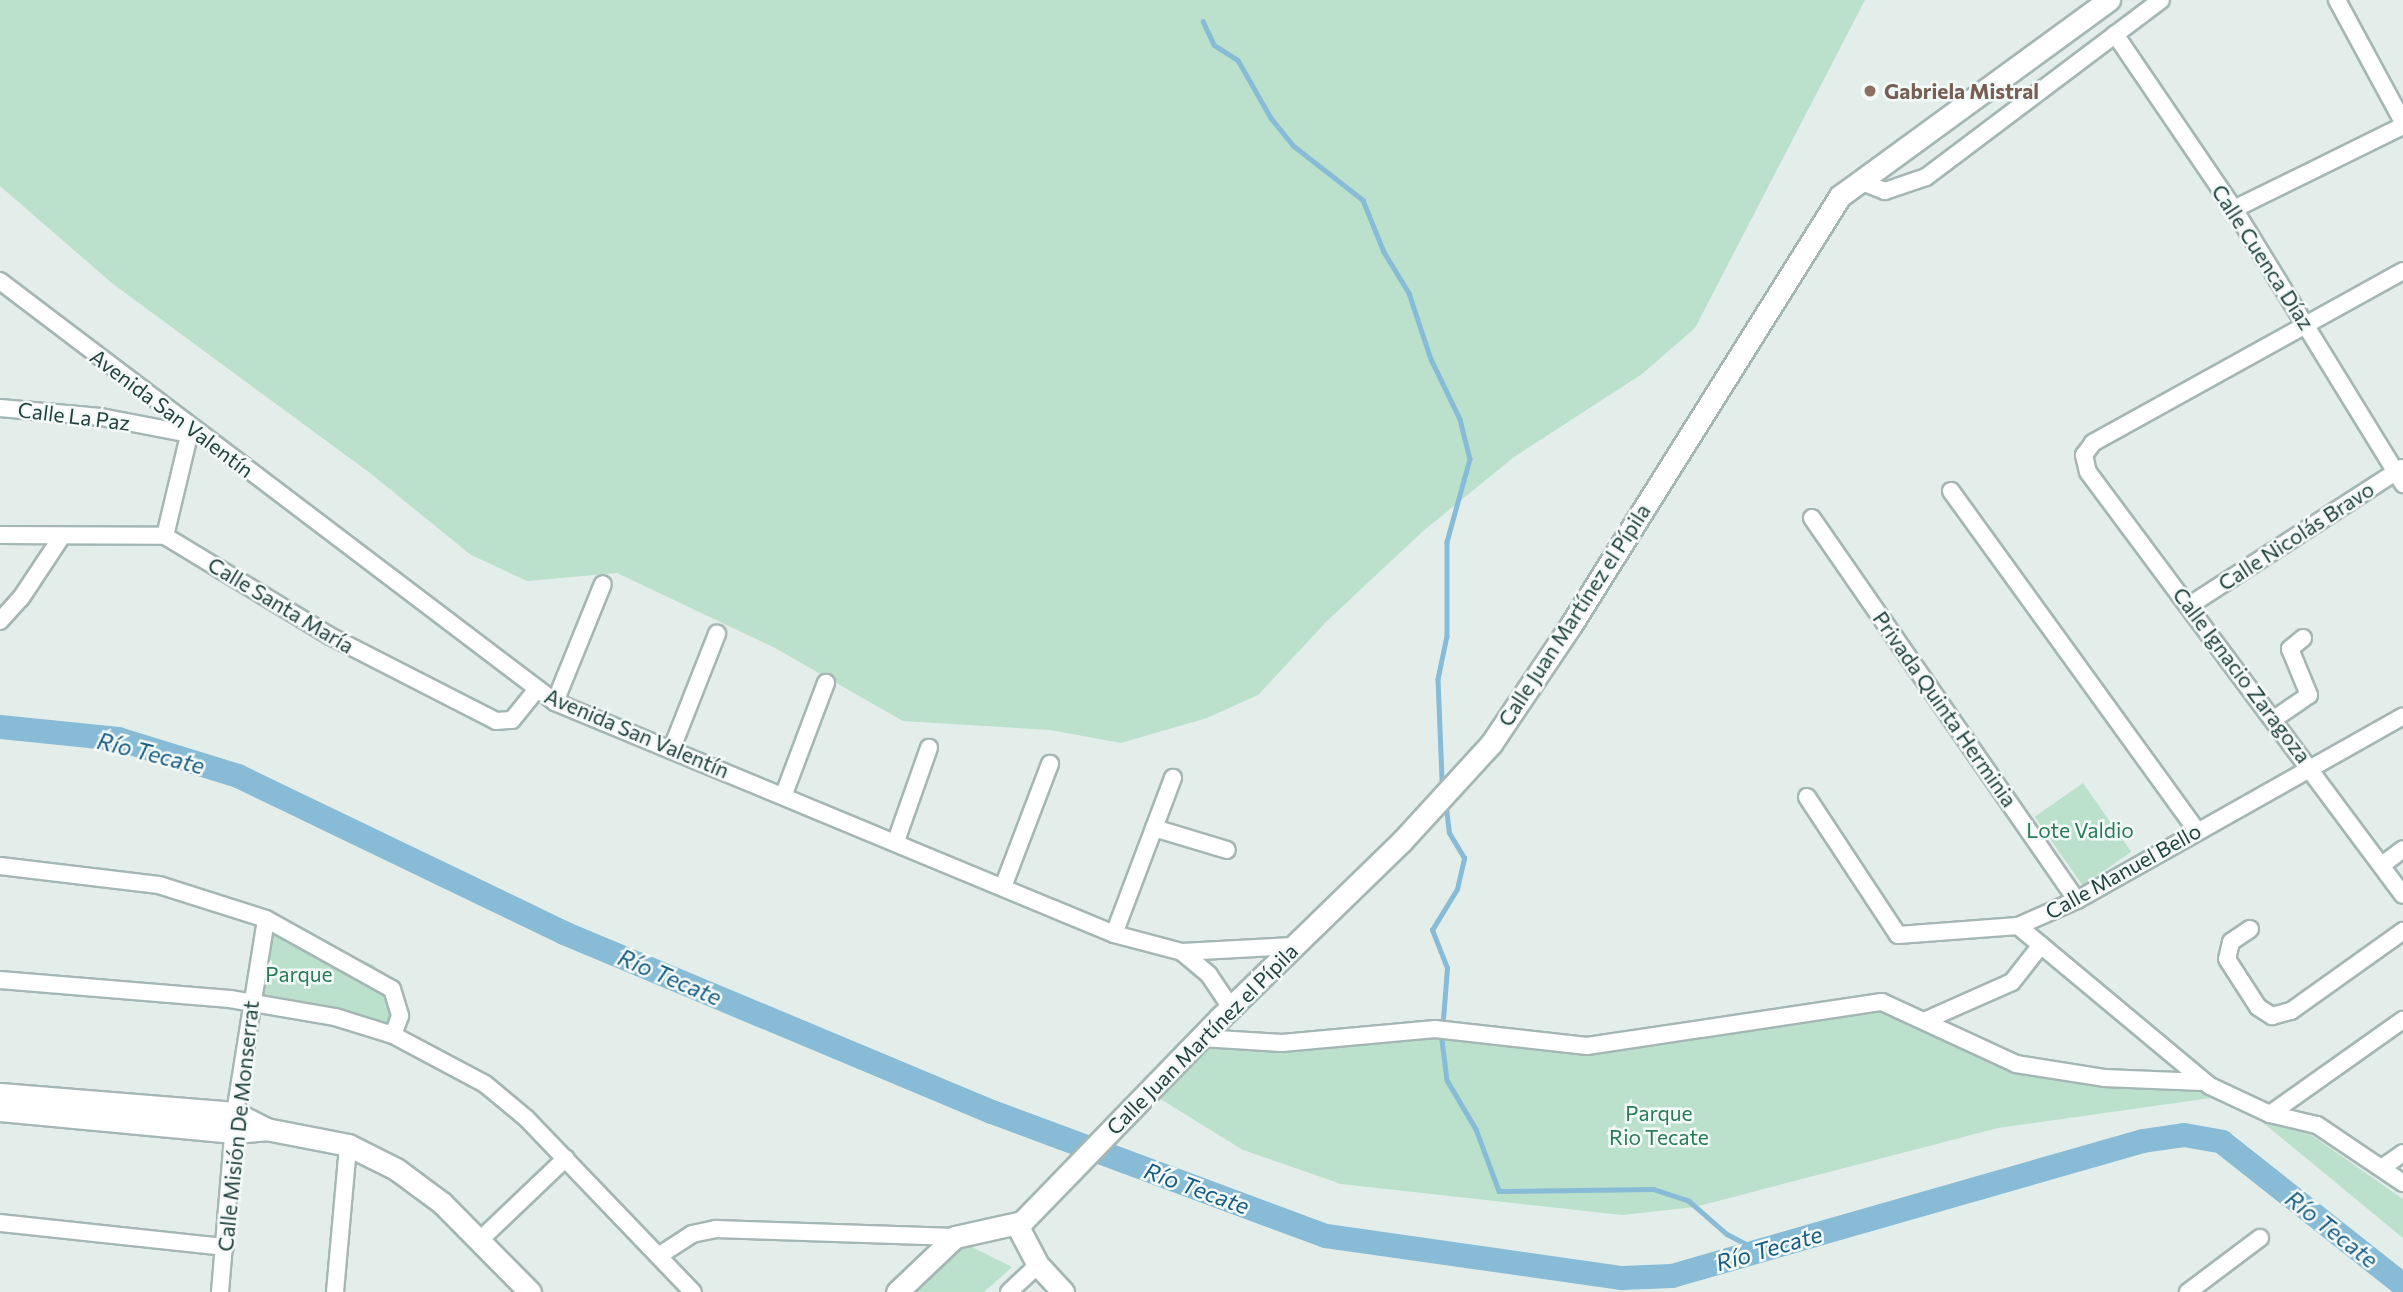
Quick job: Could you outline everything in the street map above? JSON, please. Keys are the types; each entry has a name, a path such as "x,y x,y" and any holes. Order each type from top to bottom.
{"main road":[{"name":"Calle Juan Martínez el Pípila","path":"1017,1226 1200,1038 1402,841 1491,744 1571,625 1840,196 2109,0"},
{"path":"0,1094 235,1123 348,1145 396,1169 481,1239 530,1292"},
{"path":"0,1110 235,1123"},
{"path":"897,1292 955,1237 1017,1226 1038,1265 1063,1292"}],"street":[{"path":"1860,181 1885,191 1926,177 2161,0"},
{"path":"2234,209 2403,124 2337,0"},
{"name":"Calle Cuenca Díaz","path":"2115,34 2234,209 2400,475"},
{"path":"2309,327 2403,271"},
{"name":"Avenida San Valentín","path":"0,281 190,430 555,702 784,794 1114,934 1182,952 1293,946"},
{"name":"Calle Ignacio Zaragoza","path":"2309,327 2093,443 2084,456 2088,472 2190,605 2403,895"},
{"name":"Calle La Paz","path":"0,408 101,417 190,430"},
{"path":"0,536 165,536 190,430"},
{"name":"Calle Nicolás Bravo","path":"2190,605 2400,475"},
{"path":"1951,491 2197,831"},
{"name":"Privada Quinta Herminia","path":"1812,518 2077,900"},
{"path":"0,621 22,597 62,536"},
{"name":"Calle Santa María","path":"165,536 330,636 496,721 512,720 537,690"},
{"path":"555,702 604,584"},
{"path":"672,748 717,634"},
{"path":"2274,719 2309,695 2290,649 2303,638"},
{"path":"784,794 826,683"},
{"name":"Calle Manuel Bello","path":"1807,797 1898,936 2018,926 2077,900 2403,716"},
{"path":"896,841 929,748"},
{"path":"1003,887 1050,764"},
{"path":"1114,934 1173,778"},
{"path":"1154,828 1227,850"},
{"path":"2382,865 2403,849"},
{"path":"0,866 159,885 266,919 392,989 400,1016 393,1035"},
{"name":"Calle Misión De Monserrat","path":"220,1292 235,1123 251,1003 266,919"},
{"path":"2018,926 2138,1022 2203,1082 2270,1114 2317,1125 2403,1183"},
{"path":"2250,929 2231,942 2227,959 2258,1007 2272,1016 2291,1011 2403,931"},
{"path":"1924,1021 2012,982 2040,945"},
{"path":"1182,952 1209,975 1231,1009"},
{"path":"0,980 251,1003 335,1017 393,1035 485,1084 566,1158 694,1292"},
{"path":"1200,1038 1282,1043 1435,1029 1587,1046 1715,1030 1867,1002 1882,1002 2016,1064 2104,1078 2203,1082"},
{"path":"2270,1114 2403,1020"},
{"path":"335,1292 348,1145"},
{"path":"2383,1167 2403,1153"},
{"path":"481,1239 566,1158"},
{"path":"0,1223 225,1247"},
{"path":"660,1255 692,1234 716,1229 955,1237"},
{"path":"2188,1292 2260,1238"},
{"path":"1009,1292 1038,1265"}],"green space":[{"path":"0,0 1865,0 1695,328 1642,374 1514,457 1422,532 1327,621 1258,695 1207,718 1121,743 1050,730 903,721 775,648 617,573 527,581 471,555 370,473 113,284 0,186"},
{"name":"Lote Valdio","path":"2083,783 2131,852 2083,886 2035,817"},
{"name":"Parque","path":"263,919 373,965 406,998 388,1031 252,1001"},
{"name":"Parque Rio Tecate","path":"1888,1005 1986,1055 2177,1082 2225,1096 1998,1128 1695,1207 1622,1215 1341,1184 1243,1150 1149,1092 1208,1031 1249,1039 1408,1025 1553,1042"},
{"path":"2261,1121 2304,1130 2403,1199 2403,1238"},
{"path":"960,1241 1012,1267 984,1292 906,1292"}],"waterway":[{"path":"1203,21 1214,45 1238,60 1271,118 1294,146 1363,200 1384,252 1409,293 1431,359 1460,419 1470,459 1447,542 1447,636 1438,679 1442,780"},
{"name":"Río Tecate","path":"0,727 118,739 238,776 564,933 992,1112 1326,1236 1622,1278 1672,1276 2143,1141 2184,1135 2222,1142 2403,1285"},
{"path":"1443,1019 1447,968 1432,930 1457,889 1464,858 1449,833 1446,809"},
{"path":"1442,1040 1447,1080 1476,1129 1499,1191 1653,1189 1689,1201 1727,1234 1763,1253"}],"place":[{"name":"Gabriela Mistral","path":"1870,91"}]}
